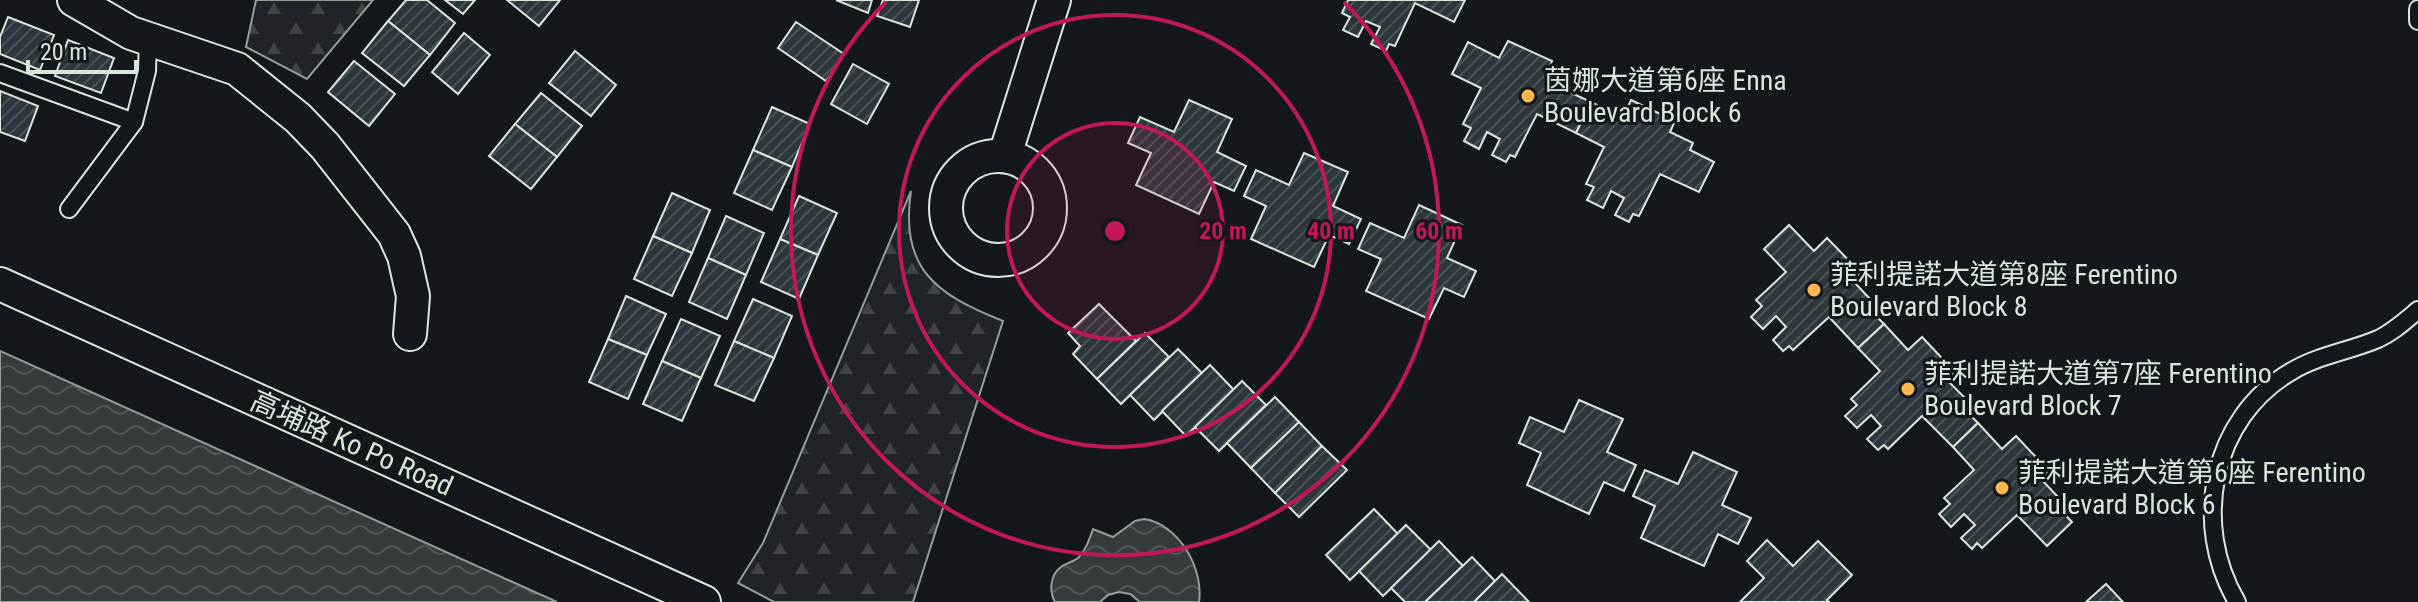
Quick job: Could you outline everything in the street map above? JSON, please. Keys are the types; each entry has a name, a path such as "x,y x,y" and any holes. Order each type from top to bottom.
{"street":[{"path":"74,0 131,33 237,69 298,118 325,146 394,234 404,256 413,296 410,334"},
{"path":"1005,155 1054,0"},
{"name":"高埔路 Ko Po Road","path":"0,284 704,602"}],"lane":[{"path":"2418,9 2418,21"},
{"path":"69,209 134,122 147,71 148,38"},
{"path":"0,73 134,122"},
{"path":"2237,602 2222,571 2212,511 2214,481 2234,428 2269,387 2292,371 2316,359 2378,338 2418,310"}],"green space":[{"path":"256,0 373,0 307,79 246,47"},
{"path":"911,191 911,241 917,260 928,276 959,301 1003,321 913,602 774,602 738,583 763,543"}],"water":[{"path":"0,351 557,602 0,602"},
{"path":"1144,519 1168,529 1186,550 1197,576 1199,602 1140,602 1130,594 1119,592 1108,595 1100,602 1055,602 1051,588 1055,574 1081,555 1093,529 1113,537 1135,521"}],"building":[{"path":"406,0 427,0 455,23 430,55 388,21"},
{"path":"445,0 475,0 463,14"},
{"path":"507,0 560,0 539,26"},
{"path":"836,0 872,0 868,13"},
{"path":"883,0 919,0 910,27 877,16"},
{"path":"1348,0 1465,0 1454,22 1415,3 1395,46 1389,44 1386,51 1371,44 1380,27 1366,21 1358,37 1343,30 1350,17 1342,13"},
{"path":"8,17 54,35 40,70 0,54 0,37"},
{"path":"388,21 430,55 404,86 362,53"},
{"path":"796,22 844,54 826,81 778,48"},
{"path":"464,33 490,55 458,94 432,72"},
{"path":"68,40 114,58 101,93 55,76"},
{"name":"茵娜大道第6座 Enna Boulevard Block 6","path":"1508,41 1552,61 1547,72 1570,83 1567,91 1591,102 1576,133 1537,114 1515,157 1510,155 1506,162 1492,155 1500,139 1487,132 1479,149 1464,141 1471,128 1463,124 1481,88 1452,74 1468,42 1499,58"},
{"path":"575,51 616,85 591,116 549,83"},
{"path":"354,61 395,94 369,126 328,92"},
{"path":"853,64 889,84 867,124 831,104"},
{"path":"0,91 38,106 25,141 0,132"},
{"path":"541,93 582,126 557,157 515,124"},
{"path":"1189,100 1232,119 1217,152 1246,166 1234,191 1214,182 1199,214 1136,185 1151,153 1128,143 1140,117 1174,132"},
{"path":"1631,100 1675,121 1670,132 1693,143 1690,150 1714,162 1699,192 1660,174 1639,216 1633,214 1629,222 1615,215 1624,198 1611,191 1603,208 1587,200 1594,187 1586,184 1604,147 1576,133 1591,102 1623,117"},
{"path":"772,107 810,124 792,167 753,150"},
{"path":"515,124 557,157 531,189 489,156"},
{"path":"753,150 792,167 772,210 734,193"},
{"path":"1304,153 1348,172 1333,206 1361,219 1349,244 1329,235 1314,267 1251,239 1266,206 1244,196 1256,170 1289,185"},
{"path":"672,193 710,210 692,253 653,236"},
{"path":"799,196 837,213 818,255 780,239"},
{"path":"1419,205 1462,225 1447,258 1476,271 1464,297 1444,288 1429,319 1366,291 1381,259 1358,249 1370,223 1404,238"},
{"path":"726,216 764,233 746,275 708,258"},
{"name":"菲利提諾大道第8座 Ferentino Boulevard Block 8","path":"1789,225 1814,251 1827,238 1861,273 1853,281 1871,300 1865,305 1884,324 1858,348 1829,317 1793,350 1789,346 1783,351 1773,340 1786,327 1776,316 1763,329 1751,317 1762,306 1756,300 1786,272 1764,249"},
{"path":"653,236 692,253 672,296 634,279"},
{"path":"780,239 818,255 799,299 761,282"},
{"path":"708,258 746,275 727,319 689,302"},
{"path":"626,296 666,314 647,355 608,339"},
{"path":"753,299 792,316 774,358 734,341"},
{"path":"1099,304 1136,341 1097,379 1073,354 1080,346 1068,333"},
{"path":"681,319 720,336 701,378 662,361"},
{"name":"菲利提諾大道第7座 Ferentino Boulevard Block 7","path":"1884,324 1908,350 1922,337 1955,372 1947,380 1965,398 1959,404 1978,423 1953,447 1922,416 1888,449 1884,445 1878,450 1867,439 1881,426 1871,415 1857,428 1845,416 1857,405 1851,399 1880,371 1858,348"},
{"path":"1145,333 1169,357 1121,404 1097,379"},
{"path":"608,339 647,355 628,399 589,382"},
{"path":"734,341 774,358 754,401 715,385"},
{"path":"1178,349 1202,373 1154,420 1130,395"},
{"path":"662,361 701,378 682,421 643,404"},
{"path":"1210,365 1234,390 1186,436 1162,411"},
{"path":"1242,381 1266,405 1219,451 1195,427"},
{"path":"1275,397 1299,422 1251,468 1227,443"},
{"path":"1579,400 1623,419 1607,452 1636,465 1624,491 1604,482 1589,514 1527,485 1541,453 1519,443 1530,417 1564,432"},
{"path":"1299,422 1322,446 1275,493 1251,468"},
{"name":"菲利提諾大道第6座 Ferentino Boulevard Block 6","path":"1978,423 2002,449 2016,436 2049,471 2041,479 2059,498 2054,503 2072,522 2047,546 2017,515 1982,548 1977,543 1972,549 1961,538 1975,525 1964,514 1951,527 1939,514 1950,504 1944,498 1974,470 1953,447"},
{"path":"1322,446 1347,470 1299,517 1275,493"},
{"path":"1693,452 1737,472 1722,505 1751,518 1738,544 1718,534 1704,566 1641,538 1655,506 1633,496 1645,470 1678,484"},
{"path":"1374,509 1398,534 1350,580 1326,555"},
{"path":"1406,525 1431,550 1383,596 1359,571"},
{"path":"1767,540 1793,566 1818,541 1852,575 1827,600 1829,602 1740,602 1764,578 1747,561"},
{"path":"1439,541 1463,566 1425,602 1405,602 1391,588"},
{"path":"1472,557 1495,581 1474,602 1425,602"},
{"path":"1502,574 1529,602 1474,602"},
{"path":"2106,584 2123,602 2086,602"}],"place":[{"name":"茵娜大道第6座 Enna Boulevard Block 6","path":"1528,96"},
{"name":"菲利提諾大道第8座 Ferentino Boulevard Block 8","path":"1814,290"},
{"name":"菲利提諾大道第7座 Ferentino Boulevard Block 7","path":"1908,389"},
{"name":"菲利提諾大道第6座 Ferentino Boulevard Block 6","path":"2002,488"}]}
